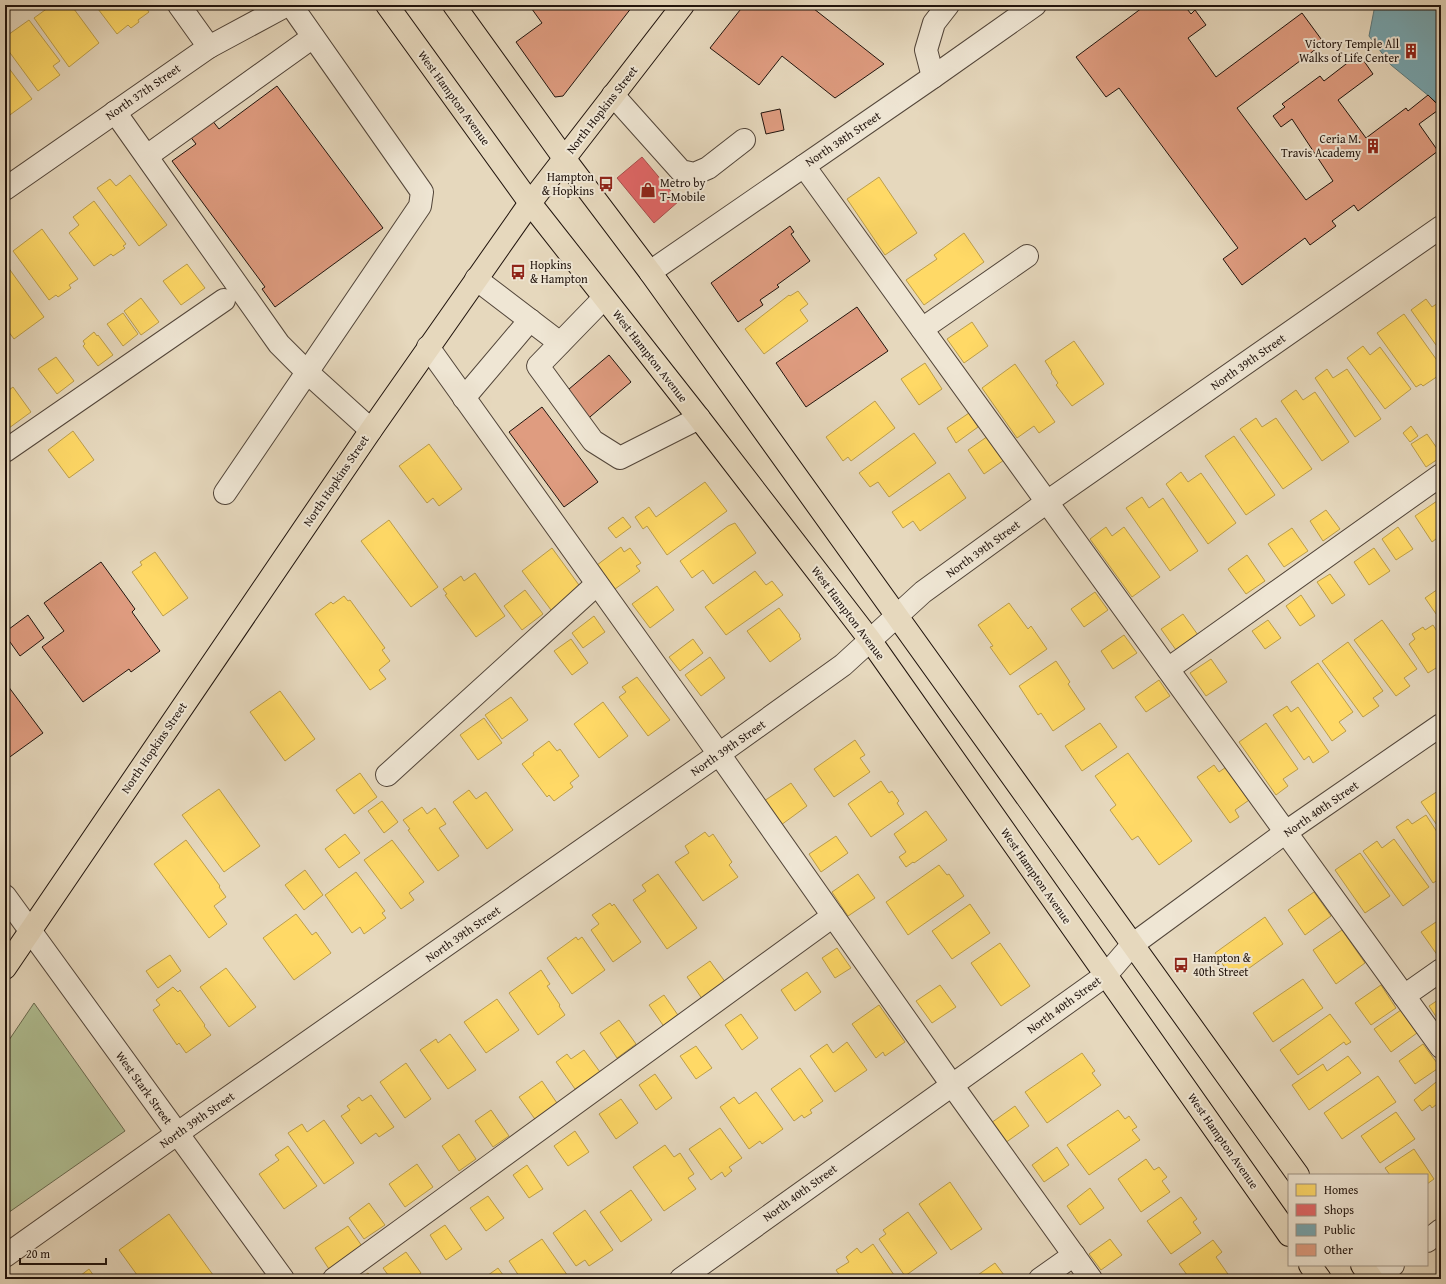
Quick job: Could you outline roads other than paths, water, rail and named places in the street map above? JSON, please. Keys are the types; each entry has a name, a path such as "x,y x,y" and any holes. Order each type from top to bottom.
{"main road":[{"name":"West Hampton Avenue","path":"387,5 530,203 700,418 870,640 1288,1234"},
{"path":"454,5 564,158 650,272 1297,1174"},
{"name":"North Hopkins Street","path":"5,968 371,430 476,279 530,203 683,5"},
{"path":"1311,1266 1320,1279"},
{"path":"1363,1266 1373,1279"}],"street":[{"path":"179,5 209,47"},
{"name":"North 37th Street","path":"5,189 209,47 287,5"},
{"path":"225,493 420,206 422,192 291,5"},
{"path":"933,77 926,50 934,23 948,5"},
{"name":"North 38th Street","path":"650,272 1035,5"},
{"path":"146,156 313,37"},
{"path":"613,95 681,171 694,174 708,168 744,140"},
{"path":"115,112 279,344 307,372 371,430"},
{"path":"804,166 1441,1047"},
{"name":"North 39th Street","path":"5,1256 719,754 843,665 923,592 1047,502 1441,227"},
{"path":"922,329 1027,256"},
{"path":"476,279 560,343"},
{"path":"604,298 538,366 593,441 620,458 700,418"},
{"path":"5,451 224,300"},
{"path":"464,398 530,320"},
{"path":"428,348 719,754 952,1085 1091,1279"},
{"path":"1168,669 1441,475"},
{"path":"387,775 597,584"},
{"name":"North 40th Street","path":"681,1279 1106,975 1132,944 1286,832 1441,724"},
{"name":"West Stark Street","path":"5,896 283,1279"},
{"path":"334,1279 833,916"},
{"path":"1404,996 1441,970"},
{"path":"1428,1240 1441,1230"},
{"path":"1040,1279 1074,1255"},
{"path":"1373,1279 1392,1266"}],"place":[{"name":"Victory Temple All Walks of Life Center","path":"1411,51"},
{"name":"Ceria M. Travis Academy","path":"1373,146"},
{"name":"Hampton & Hopkins","path":"606,184"},
{"name":"Metro by T-Mobile","path":"648,190"},
{"name":"Hopkins & Hampton","path":"518,272"},
{"name":"Hampton & 40th Street","path":"1181,965"}]}
